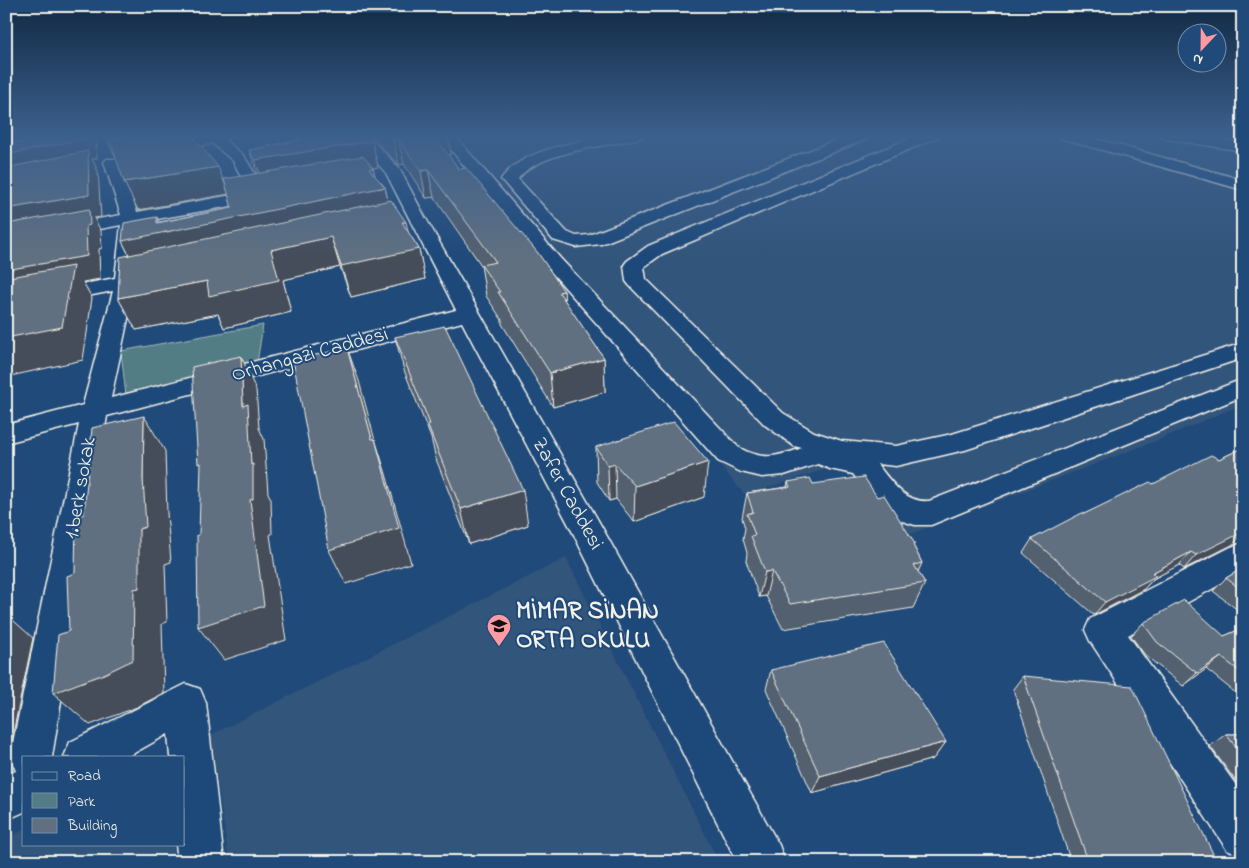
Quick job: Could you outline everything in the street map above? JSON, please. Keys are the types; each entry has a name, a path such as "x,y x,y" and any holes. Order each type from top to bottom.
{"street":[{"path":"112,176 131,220"},
{"path":"248,176 259,196"},
{"name":"Zafer Caddesi","path":"385,176 407,220 469,313 588,531 762,862"},
{"path":"480,176 554,262 728,454 741,464 764,469 782,466 819,453 840,462 862,466 899,506 915,513 932,513 1243,387"},
{"path":"509,176 508,179 560,236 571,242 584,242 612,233 760,176"},
{"path":"554,262 725,200 785,176"},
{"path":"833,176 654,250 634,265 636,281 774,419 804,439 841,451 896,456 954,443 1243,350"},
{"path":"1212,176 1243,184"},
{"path":"6,241 278,192"},
{"name":"1.berk sokak","path":"32,756 95,411 125,283 131,220"},
{"path":"6,306 154,276"},
{"name":"Orhangazi Caddesi","path":"6,434 469,313"},
{"path":"1243,556 1103,630 1243,834"},
{"path":"87,756 186,703 201,862"},
{"path":"6,798 22,790"}],"shaded area":[{"path":"472,176 1243,176 1243,404 1153,442 908,535 848,475 826,469 745,495"},
{"name":"MİMAR SİNAN ORTA OKULU","path":"566,558 719,862 229,862 211,735"},
{"path":"22,831 22,846 174,846 175,862 6,862 6,839"}],"green space":[{"path":"263,325 257,363 126,396 121,351"}],"building":[{"path":"6,176 89,176 89,195 6,209"},
{"path":"122,176 165,176 124,182"},
{"path":"245,176 375,176 385,187 122,241 124,223 157,217 157,223 232,208 224,179"},
{"path":"432,176 472,176 538,253 564,291 559,292 604,358 550,373 481,265 496,262"},
{"path":"391,200 406,222 402,222 419,249 341,266 331,237 271,250 279,280 209,296 207,281 118,298 120,257"},
{"path":"89,209 90,225 86,226 87,256 6,270 7,224"},
{"path":"73,266 62,327 6,338 6,289 10,277"},
{"path":"445,326 523,490 461,509 427,424 430,424 395,337"},
{"path":"347,348 372,439 375,439 399,528 329,550 293,360"},
{"path":"241,356 243,406 248,404 251,465 253,464 253,499 250,500 264,606 198,627 197,535 199,535 201,463 198,464 192,367"},
{"path":"144,416 143,478 146,527 139,529 139,588 134,589 133,660 104,674 53,693 58,635 69,631 67,576 75,573 76,516 84,514 92,428"},
{"path":"674,422 708,462 635,486 615,464 608,466 596,447"},
{"path":"1243,448 1243,526 1240,527 1243,529 1243,532 1196,555 1191,552 1152,573 1156,576 1105,602 1032,539 1082,513 1084,514 1150,482 1153,484 1211,455 1219,459"},
{"path":"864,477 877,497 884,495 915,544 913,545 922,563 914,565 925,583 790,604 772,571 765,572 751,536 755,535 747,514 753,512 747,493 790,487 788,482 810,478 813,484"},
{"path":"1243,568 1243,591 1226,578"},
{"path":"1184,600 1224,636 1243,628 1243,674 1221,657 1197,673 1157,642 1143,623"},
{"path":"884,643 946,742 820,776 771,670"},
{"path":"1023,676 1132,686 1217,862 1088,861"},
{"path":"1226,734 1243,734 1243,757"}],"place":[{"name":"MİMAR SİNAN ORTA OKULU","path":"499,647"}]}
